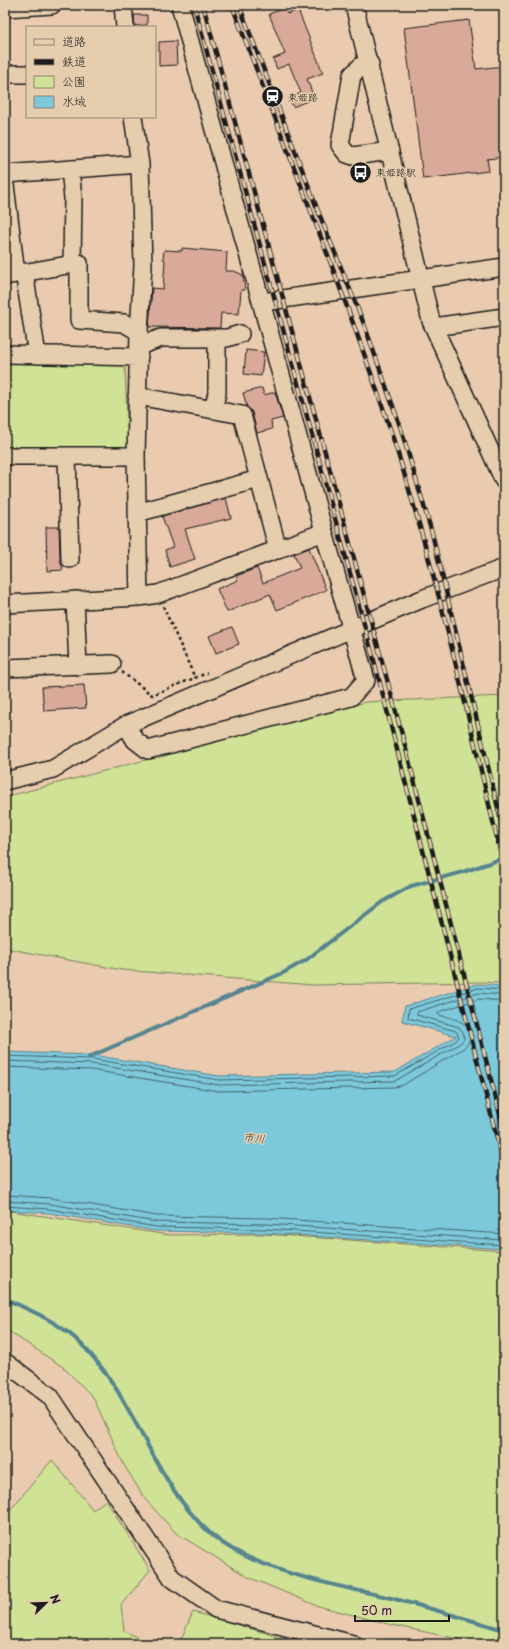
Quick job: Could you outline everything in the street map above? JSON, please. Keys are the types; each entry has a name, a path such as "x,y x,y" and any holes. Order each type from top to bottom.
{"street":[{"path":"5,8 52,5"},
{"path":"124,5 125,26"},
{"path":"126,725 135,740 148,750 351,697 366,680 180,5"},
{"path":"354,5 370,64 420,279 434,327 504,481"},
{"path":"370,64 361,66 352,75 340,145 346,154 353,156 390,151"},
{"path":"5,74 26,74"},
{"path":"133,118 140,164 143,265 136,456 139,597"},
{"path":"5,174 140,164"},
{"path":"70,169 73,198 72,263"},
{"path":"5,185 15,274 37,355"},
{"path":"15,274 79,263 79,320 124,323 139,345"},
{"path":"262,302 504,267"},
{"path":"434,327 504,317"},
{"path":"5,354 37,355 139,345 161,338 228,338 240,334"},
{"path":"213,410 217,393 218,338"},
{"path":"137,396 242,415 278,550"},
{"path":"5,456 136,456"},
{"path":"67,456 70,559"},
{"path":"137,513 259,479"},
{"path":"5,604 139,597 158,594 324,532"},
{"path":"5,781 53,769 126,725 352,628 458,584 504,568"},
{"path":"75,600 78,666"},
{"path":"5,668 112,664"},
{"path":"5,1362 50,1396 172,1578 216,1609 353,1644"}],"path":[{"path":"158,594 195,678"},
{"path":"112,664 152,695 210,672"}],"green space":[{"path":"5,363 121,363 125,368 128,446 124,452 5,448"},
{"path":"504,696 504,983 479,982 313,985 122,970 5,948 5,797 366,702"},
{"path":"10,1211 169,1235 264,1234 504,1251 504,1644 484,1644 396,1626 318,1606 248,1577 176,1533 145,1499 124,1465 93,1397 63,1367 5,1329 5,1216"},
{"path":"52,1460 93,1510 106,1500 150,1570 121,1605 124,1631 151,1644 5,1644 5,1508 11,1509"},
{"path":"193,1612 304,1644 179,1644"}],"water":[{"name":"市川","path":"477,984 504,986 504,1249 265,1233 155,1231 49,1213 5,1210 5,1052 93,1055 219,1076 395,1072 456,1036 402,1021 405,1006"}],"building":[{"path":"285,8 287,14 298,10 323,73 307,79 314,98 293,107 289,98 301,93 289,64 277,69 273,59 285,54 269,14"},
{"path":"134,15 147,15 147,25 135,26"},
{"path":"469,20 476,69 504,66 504,157 487,159 489,171 423,179 404,28"},
{"path":"176,41 177,65 159,66 159,42"},
{"path":"182,248 227,252 226,271 234,271 243,275 245,290 241,290 239,314 221,313 220,328 149,327 152,288 163,289 165,260 163,259 164,250 182,251"},
{"path":"246,350 264,352 261,376 244,374"},
{"path":"262,388 264,395 275,392 283,418 271,421 272,429 257,433 252,412 247,407 243,393"},
{"path":"226,498 231,518 185,529 195,559 170,567 165,550 173,547 162,516"},
{"path":"46,527 59,527 60,559 63,570 47,571"},
{"path":"309,548 326,590 277,610 270,594 227,612 217,589 238,580 236,576 257,568 263,583 300,568 294,554"},
{"path":"232,627 239,644 216,653 209,636"},
{"path":"84,685 86,708 44,711 42,687"}],"waterway":[{"path":"89,1057 283,973 306,960 382,902 411,886 463,872 504,858"},
{"path":"5,1299 42,1316 60,1327 76,1339 96,1361 114,1385 157,1463 190,1513 211,1534 228,1547 249,1558 296,1575 391,1598 504,1630"}],"railway":[{"path":"194,5 375,664 504,1165"},
{"path":"203,5 406,749 504,1130"},
{"path":"232,5 334,271 391,432 424,540 438,594 504,868"},
{"path":"239,5 320,216 364,324 401,429 432,533 504,833"}],"place":[{"name":"東姫路","path":"272,97"},
{"name":"東姫路駅","path":"361,172"}]}
